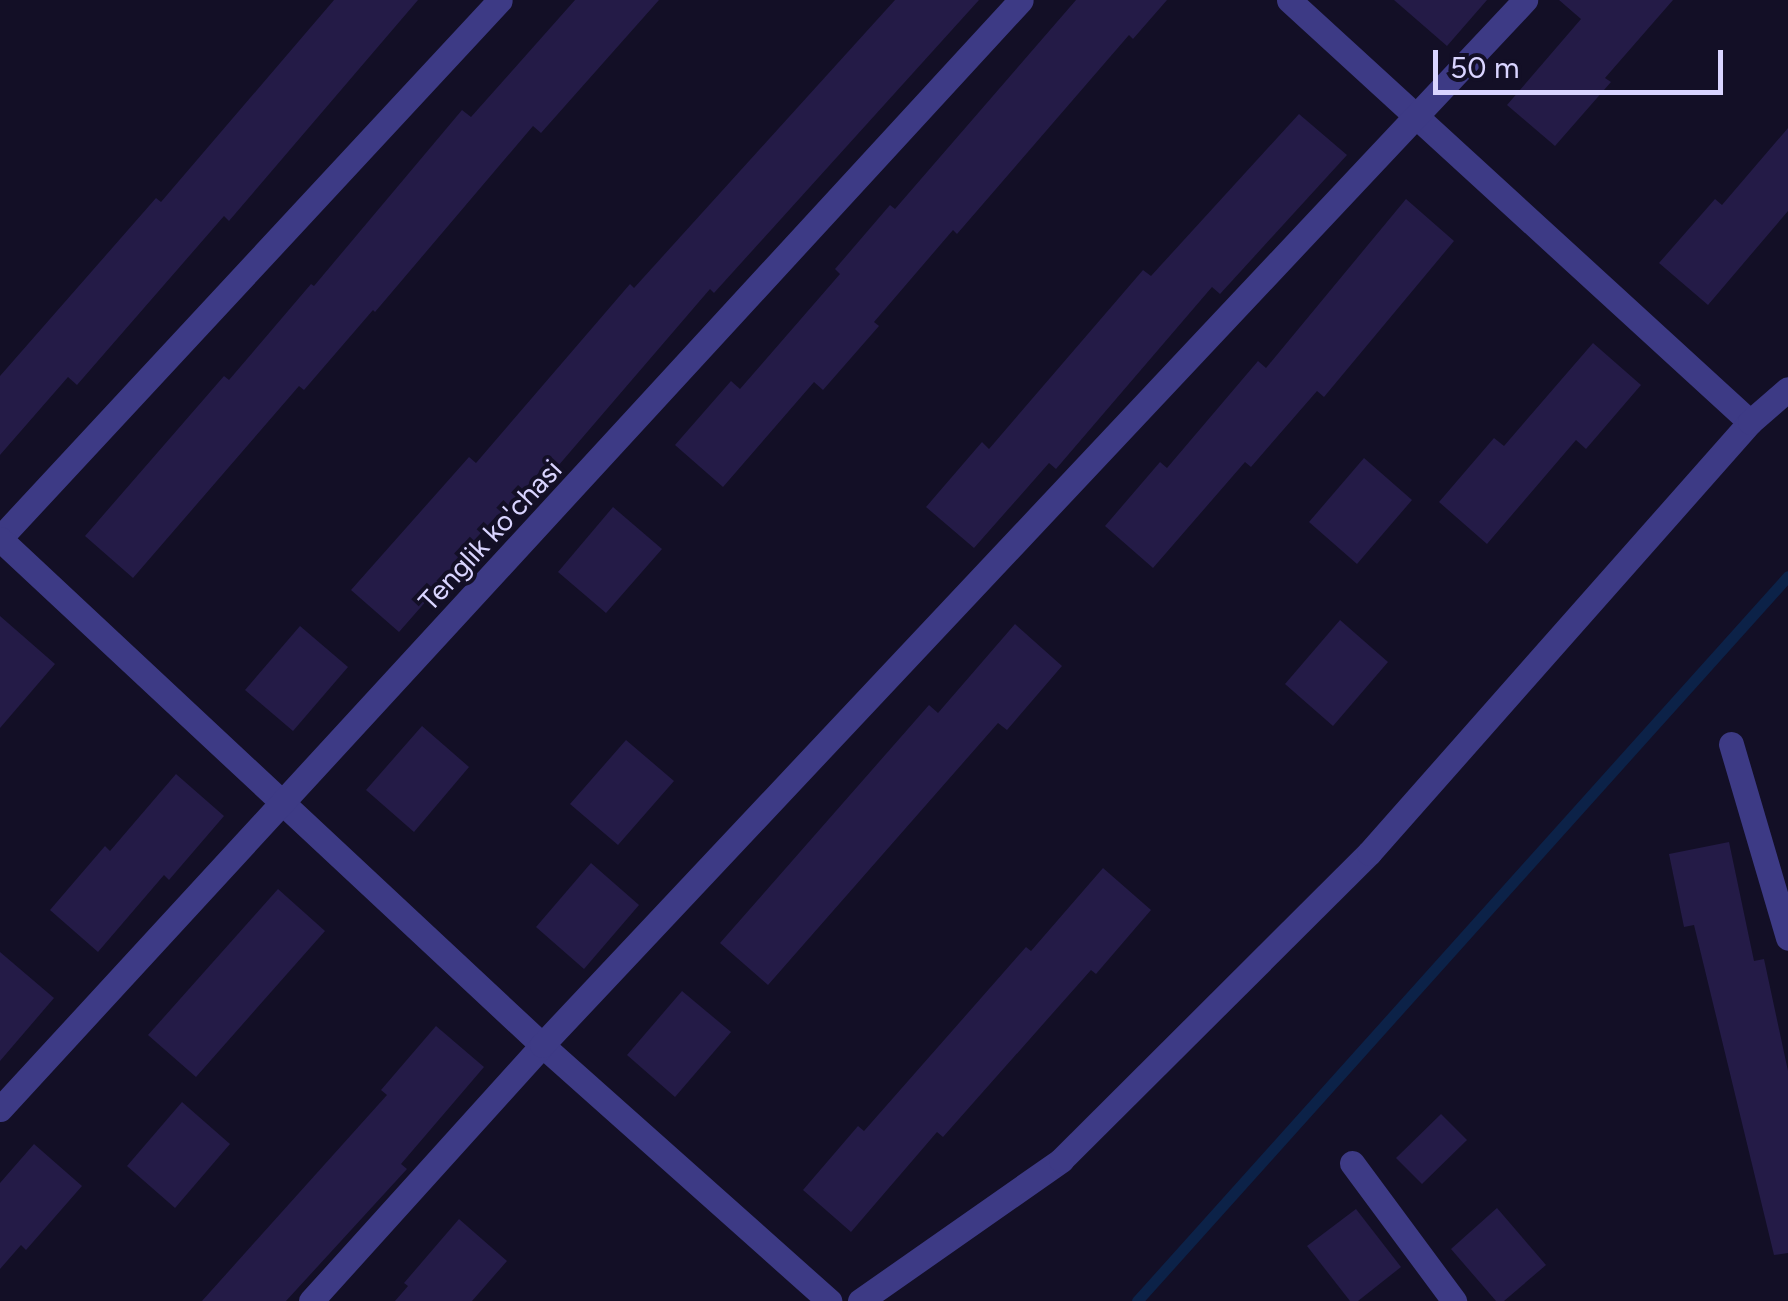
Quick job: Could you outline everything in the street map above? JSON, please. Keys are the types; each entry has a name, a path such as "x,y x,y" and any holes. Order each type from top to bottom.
{"street":[{"path":"500,0 0,539 542,1045 829,1301"},
{"name":"Tenglik ko'chasi","path":"0,1109 286,803 1021,0"},
{"path":"1288,0 1750,422"},
{"path":"311,1301 542,1045 1526,0"},
{"path":"860,1301 1061,1160 1369,853 1750,422 1788,389"},
{"path":"1731,744 1788,938"},
{"path":"1352,1163 1454,1301"}],"building":[{"path":"334,0 418,0 229,221 224,216 77,385 68,377 0,455 0,376 156,198 161,202"},
{"path":"575,0 659,0 541,133 533,126 375,312 304,390 299,386 133,578 85,536 224,376 229,380 311,284 314,286 462,110 471,117"},
{"path":"895,0 979,0 714,293 710,289 558,466 550,460 399,632 351,590 469,457 476,463 630,284 634,288"},
{"path":"1076,0 1167,0 1133,39 1129,35 957,234 953,230 874,322 879,326 823,390 814,382 723,487 675,445 731,381 740,389 840,274 835,269 890,205 895,209"},
{"path":"1394,0 1487,0 1447,46"},
{"path":"1559,0 1673,0 1605,78 1611,82 1555,146 1507,105 1581,19"},
{"path":"1299,114 1347,155 1220,294 1212,287 1056,469 1049,463 974,548 926,507 982,442 989,449 1143,270 1151,276"},
{"path":"1788,128 1788,211 1708,305 1659,263 1715,199 1722,205"},
{"path":"1406,199 1454,241 1324,397 1317,391 1251,467 1245,462 1153,568 1105,526 1160,462 1167,468 1258,361 1266,368"},
{"path":"1593,343 1641,385 1586,449 1576,440 1487,544 1439,502 1494,438 1504,446"},
{"path":"1364,458 1412,500 1357,564 1309,522"},
{"path":"613,507 662,549 606,613 558,572"},
{"path":"0,616 55,664 0,728"},
{"path":"1340,620 1388,662 1333,726 1285,684"},
{"path":"1015,624 1062,666 1007,730 998,723 768,985 720,943 929,705 938,713"},
{"path":"300,626 348,667 293,731 245,690"},
{"path":"422,726 469,767 414,832 366,790"},
{"path":"626,740 674,781 618,845 570,804"},
{"path":"176,774 224,816 169,880 164,875 98,952 50,910 105,846 110,851"},
{"path":"1729,842 1754,961 1764,959 1788,1071 1788,1253 1774,1255 1694,925 1684,927 1669,854"},
{"path":"591,863 639,905 584,969 536,927"},
{"path":"1103,868 1151,910 1096,974 1091,970 943,1137 937,1132 851,1232 803,1190 858,1126 864,1131 1026,947 1031,951"},
{"path":"278,889 325,931 196,1077 148,1035"},
{"path":"0,952 54,998 0,1061"},
{"path":"682,991 731,1032 675,1097 627,1055"},
{"path":"436,1026 484,1067 401,1164 407,1169 286,1301 202,1301 387,1095 381,1090"},
{"path":"182,1102 230,1144 175,1208 127,1166"},
{"path":"1441,1114 1467,1140 1422,1184 1396,1158"},
{"path":"34,1144 82,1186 26,1250 21,1245 0,1269 0,1183"},
{"path":"1497,1208 1546,1265 1504,1301 1496,1301 1451,1249"},
{"path":"1356,1209 1401,1267 1358,1301 1350,1301 1307,1246"},
{"path":"459,1219 507,1261 472,1301 395,1301 408,1286 404,1283"}],"waterway":[{"path":"1137,1301 1788,576"}]}
